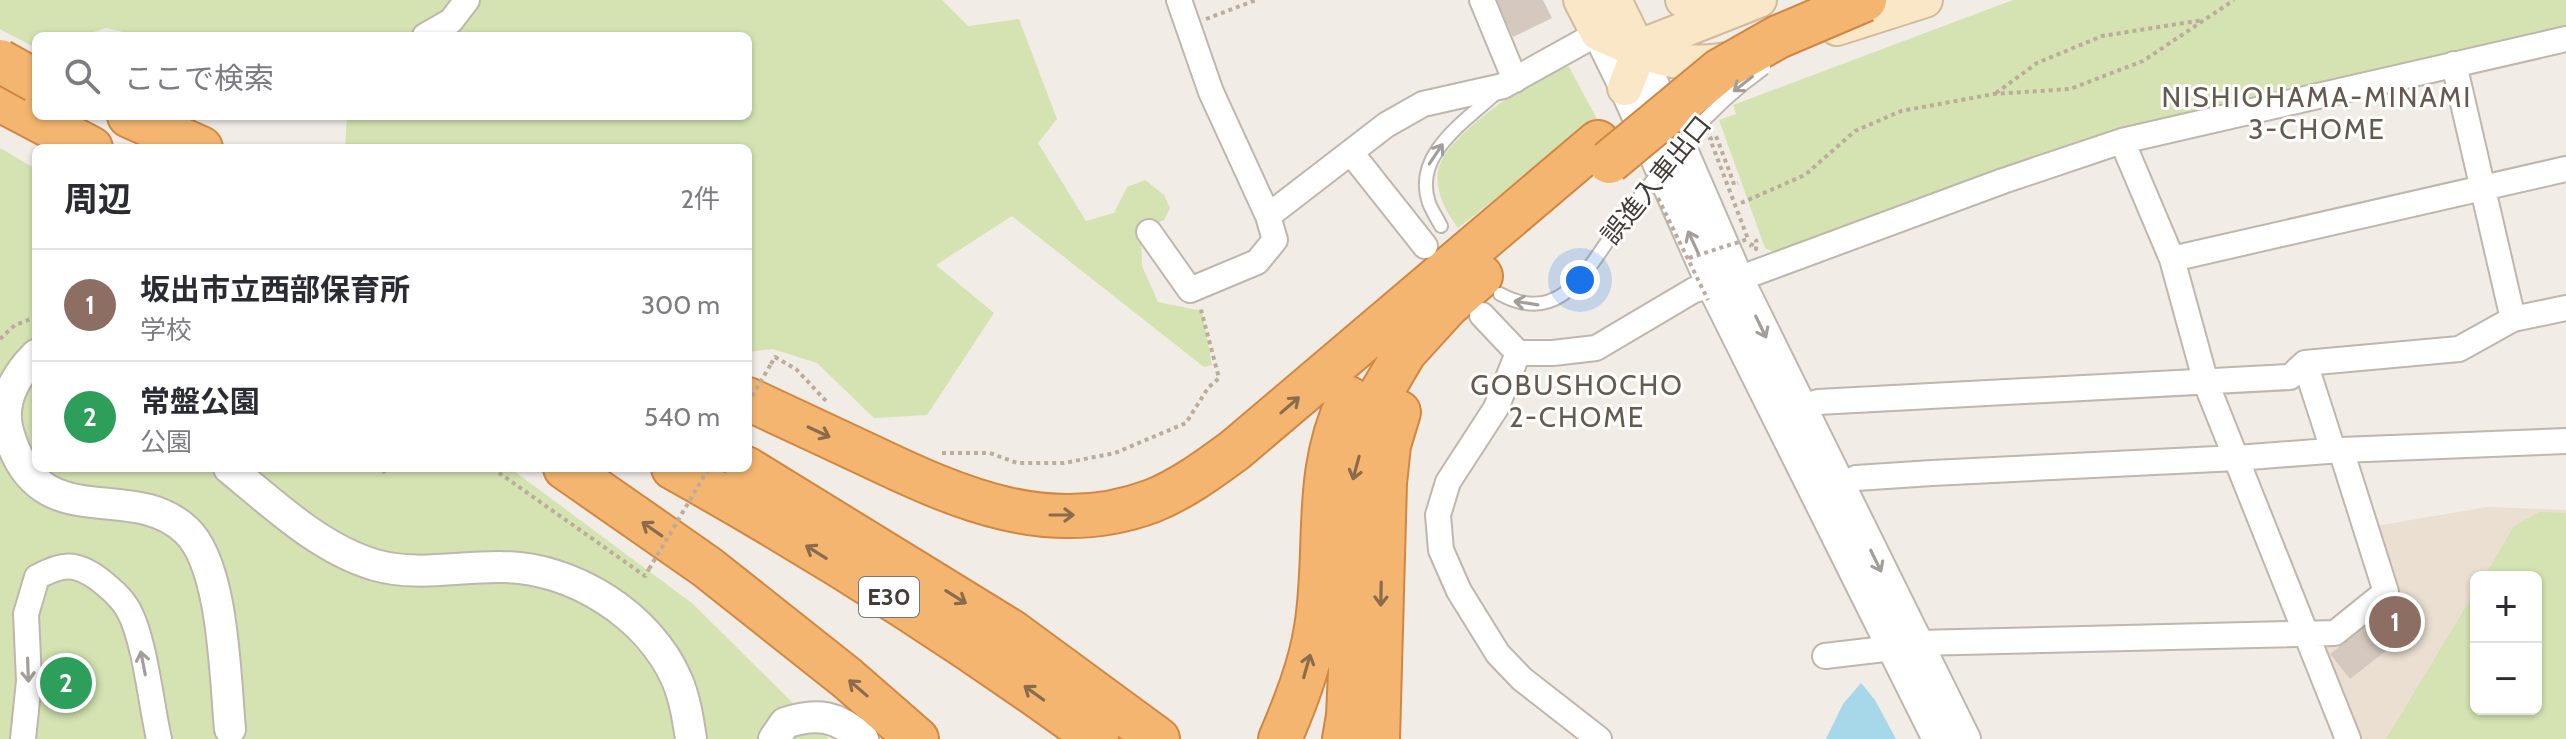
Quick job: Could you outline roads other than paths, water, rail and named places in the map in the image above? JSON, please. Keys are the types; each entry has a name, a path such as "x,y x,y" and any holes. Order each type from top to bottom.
{"highway":[{"path":"1344,739 1349,686 1349,518 1352,484 1372,408 1405,352 1446,307 1603,152 1705,56 1772,15 1804,0"},
{"path":"1603,152 1720,70 1778,37 1858,3"},
{"path":"0,58 32,74"},
{"path":"0,99 44,141"},
{"path":"107,120 151,144"},
{"path":"138,120 192,144"},
{"path":"0,124 44,141 64,144"},
{"path":"752,403 922,480 990,507 1050,515 1118,511 1151,501 1216,465 1276,416 1446,307"},
{"path":"1378,739 1389,445 1415,369 1446,307"},
{"path":"1280,739 1308,665 1316,628 1323,497 1329,457 1340,418 1367,363 1446,307"},
{"path":"571,472 707,567 847,678 917,739"},
{"name":"E30","path":"680,472 731,500 998,667 1097,739"},
{"name":"E30","path":"752,472 1011,631 1158,739"}],"main road":[{"path":"1581,0 1612,17 1639,51 1690,64 1780,50 1925,0"},
{"path":"1683,0 1710,0"},
{"path":"1625,88 1639,51 1664,37 1759,0"}],"street":[{"path":"432,32 451,21 467,0"},
{"path":"1149,232 1190,290 1257,262 1275,240 1268,216 1211,92 1179,0"},
{"path":"1482,0 1509,83"},
{"path":"1268,216 1386,125 1423,104 1509,83 1612,17 1625,88 1720,289 1789,411 1905,645 1965,739"},
{"path":"1446,307 1518,353 1596,348 1694,290 1720,289 2003,181 2122,141 2566,39"},
{"path":"1720,289 1712,218 1696,136 1698,105 1705,91 1720,78 1780,50"},
{"path":"1639,51 1712,218"},
{"path":"2454,64 2513,319"},
{"path":"0,99 32,79"},
{"path":"2122,141 2172,259 2206,383 2348,739"},
{"path":"1352,154 1425,246"},
{"path":"2172,259 2566,169"},
{"path":"1789,411 1818,402 2290,377 2305,363 2459,349 2513,319 2566,308"},
{"path":"1518,353 1496,408 1448,482 1438,515 1441,550 1459,591 1498,654 1522,679 1599,739"},
{"path":"32,360 15,383 6,404 6,425 20,463 53,493 76,501 150,509 171,518 188,531 202,550 211,573 231,734"},
{"path":"1825,656 1905,645 2335,633 2386,592 2305,363"},
{"path":"1828,488 1856,478 1916,474 2337,450 2566,441"},
{"path":"234,472 326,542 376,565 405,570 516,568 556,577 587,589 616,606 634,622 662,656 683,696 691,739"},
{"path":"23,739 29,681 26,614 37,577 54,568 67,566 83,568 116,592 129,612 139,639 159,739"},
{"path":"1905,645 1938,739"},
{"path":"774,739 785,723 817,715 852,729 863,739"}],"lane":[{"name":"誤進入車出口","path":"1500,294 1517,304 1539,306 1556,301 1571,289 1670,156 1708,113 1780,50 1858,3"},
{"path":"1441,226 1429,202 1426,180 1429,161 1440,146 1509,83"}],"water":[{"path":"1861,683 1875,700 1896,739 1826,739 1843,704"}],"place":[{"name":"坂出市立西部保育所","path":"2395,622"},
{"name":"常盤公園","path":"66,683"}],"district":[{"name":"NISHIOHAMA-MINAMI 3-CHOME","path":"2317,113"},
{"name":"GOBUSHOCHO 2-CHOME","path":"1577,401"}]}
